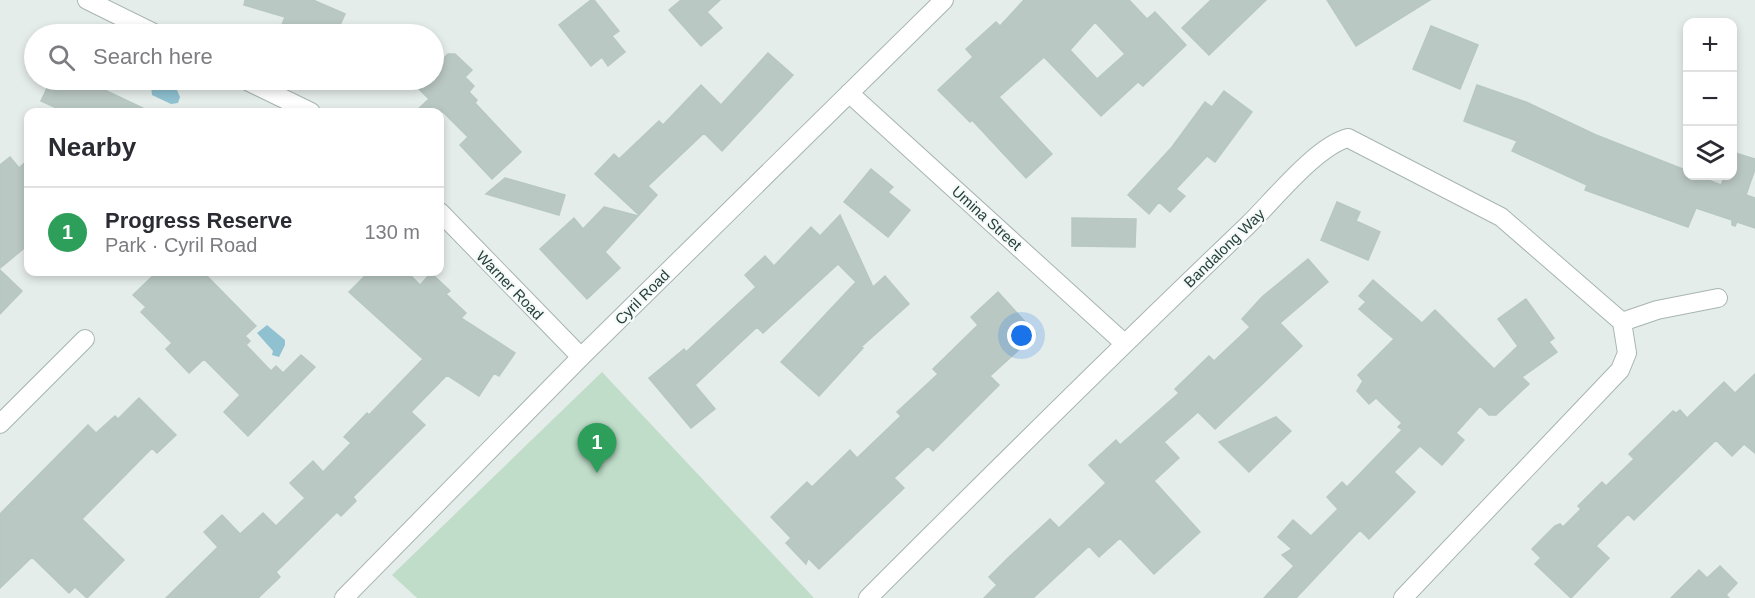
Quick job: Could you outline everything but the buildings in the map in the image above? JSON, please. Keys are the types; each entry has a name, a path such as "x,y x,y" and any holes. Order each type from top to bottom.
{"street":[{"path":"87,0 136,24"},
{"name":"Cyril Road","path":"344,598 581,357 944,0"},
{"path":"266,90 303,108"},
{"name":"Umina Street","path":"849,93 1124,343"},
{"name":"Bandalong Way","path":"868,598 1124,343 1277,198 1323,149 1335,141 1348,138 1501,217 1622,322"},
{"name":"Warner Road","path":"444,216 581,357"},
{"path":"1403,598 1620,370 1627,353 1622,322 1657,310 1718,298"},
{"path":"0,424 85,339"}],"green space":[{"path":"602,372 814,598 417,598 392,575"}],"water":[{"path":"151,90 177,90 180,97 178,103 171,104 152,95"},
{"path":"267,325 285,340 279,357 272,355 273,351 257,333"}],"place":[{"name":"Progress Reserve","path":"597,473"}]}
